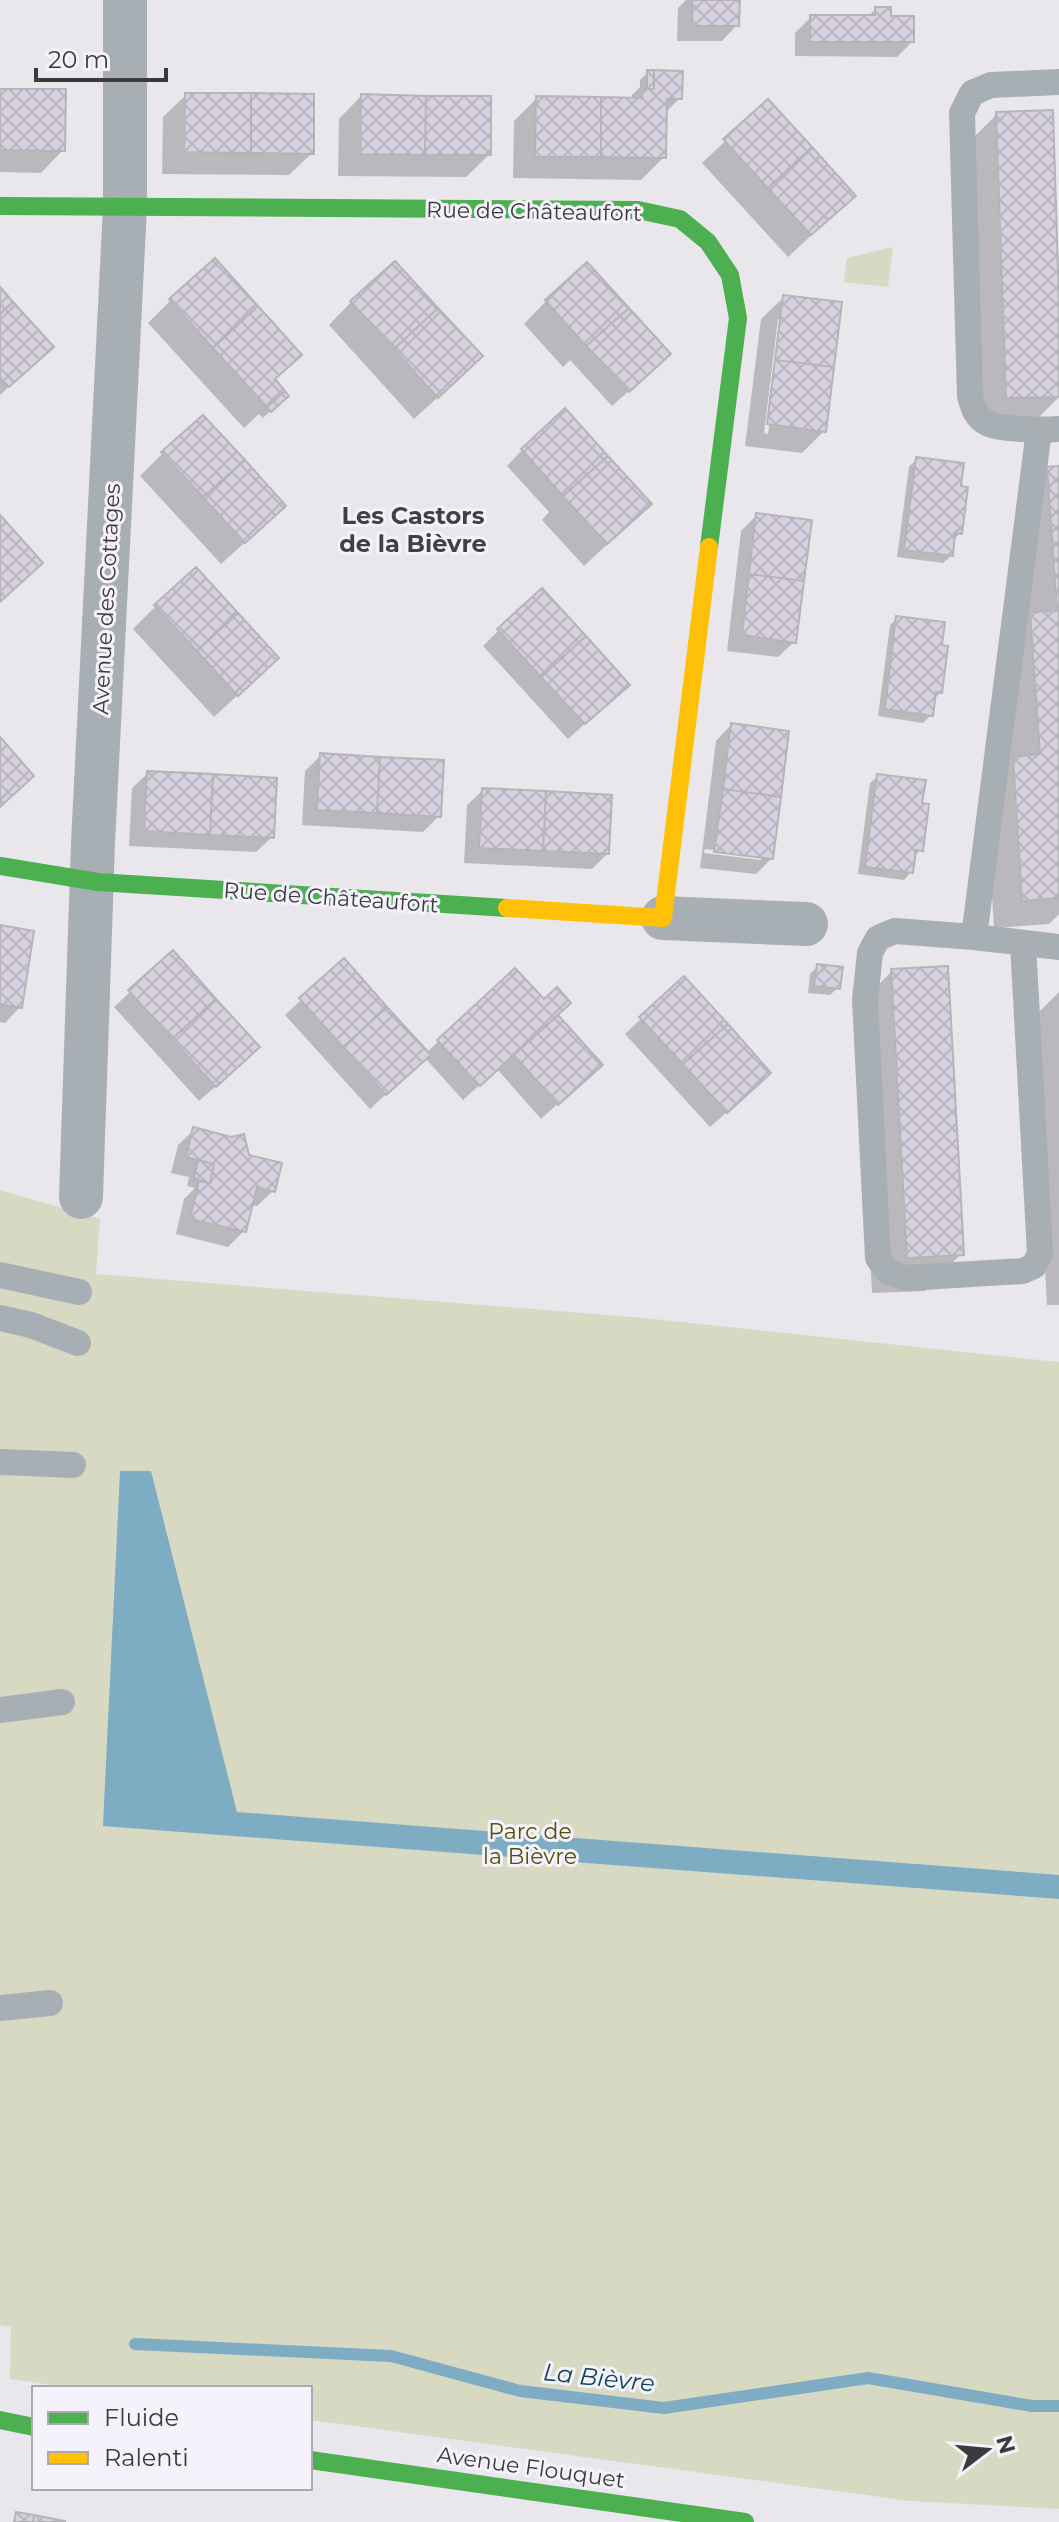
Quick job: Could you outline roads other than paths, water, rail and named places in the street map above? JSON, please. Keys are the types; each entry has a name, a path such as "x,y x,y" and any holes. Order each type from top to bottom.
{"street":[{"name":"Avenue des Cottages","path":"81,1197 92,881 125,207 125,0"},
{"name":"Rue de Châteaufort","path":"0,206 638,210 680,219 708,242 730,275 738,318 663,918"},
{"name":"Rue de Châteaufort","path":"0,866 92,881 663,918 806,924"},
{"path":"0,2420 32,2427"},
{"name":"Avenue Flouquet","path":"312,2460 745,2522"}],"lane":[{"path":"974,937 1049,430 988,424 975,412 970,396 962,113 972,93 991,85 1059,82"},
{"path":"1023,944 1040,1253 1034,1266 1023,1271 906,1278 888,1272 878,1258 865,1000 870,953 878,938 895,931 1059,947"},
{"path":"0,1275 79,1292"},
{"path":"0,1318 31,1325 78,1343"},
{"path":"0,1462 73,1465"},
{"path":"0,1710 62,1702"},
{"path":"0,2008 50,2003"}],"water":[{"path":"120,1471 151,1471 237,1812 1059,1875 1059,1899 103,1826"}],"waterway":[{"name":"La Bièvre","path":"135,2344 391,2356 520,2391 664,2408 868,2378 1032,2406 1059,2406"}],"district":[{"name":"Les Castors de la Bièvre","path":"413,530"}],"park label":[{"name":"Parc de la Bièvre","path":"530,1844"}]}
